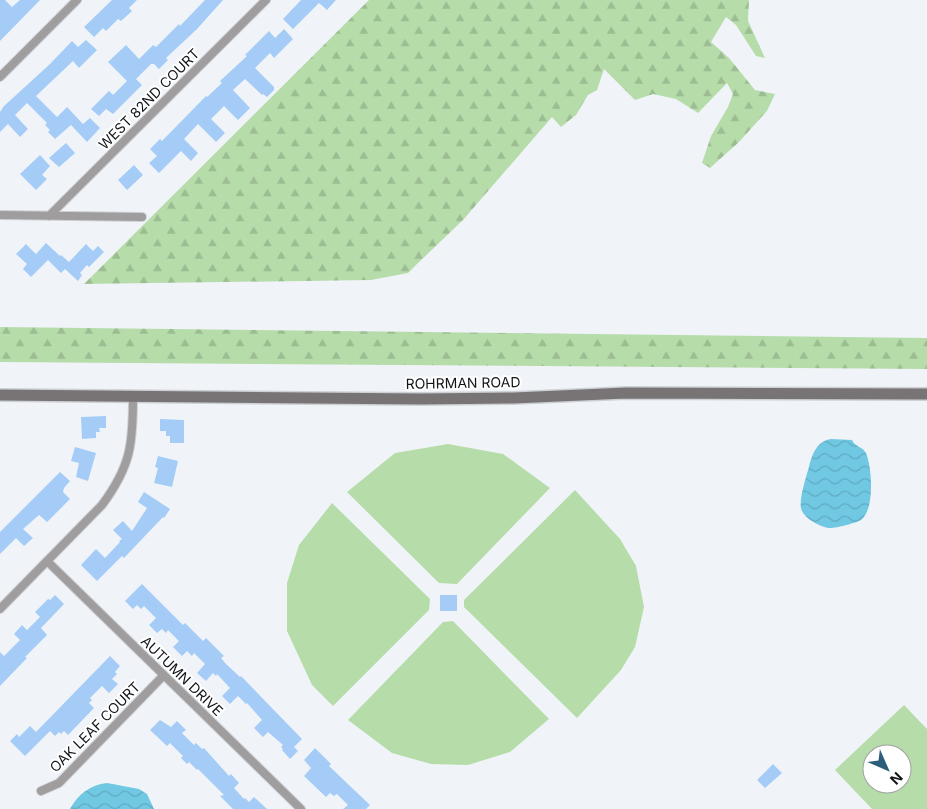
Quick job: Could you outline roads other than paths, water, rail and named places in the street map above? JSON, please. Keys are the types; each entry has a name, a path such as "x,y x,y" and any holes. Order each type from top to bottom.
{"street":[{"path":"0,77 77,0"},
{"name":"WEST 82ND COURT","path":"49,216 266,0"},
{"path":"0,216 142,217"},
{"name":"ROHRMAN ROAD","path":"0,395 421,400 626,393 927,394"},
{"path":"0,608 102,505 116,487 131,449 133,397"},
{"name":"AUTUMN DRIVE","path":"47,561 301,809"},
{"name":"OAK LEAF COURT","path":"41,791 59,782 164,675"}],"water":[{"path":"831,439 852,440 866,453 870,468 871,488 869,507 861,520 845,526 828,528 812,521 802,512 801,499 814,453 822,442"},
{"path":"107,783 139,789 147,794 154,809 70,809 85,791"}]}
